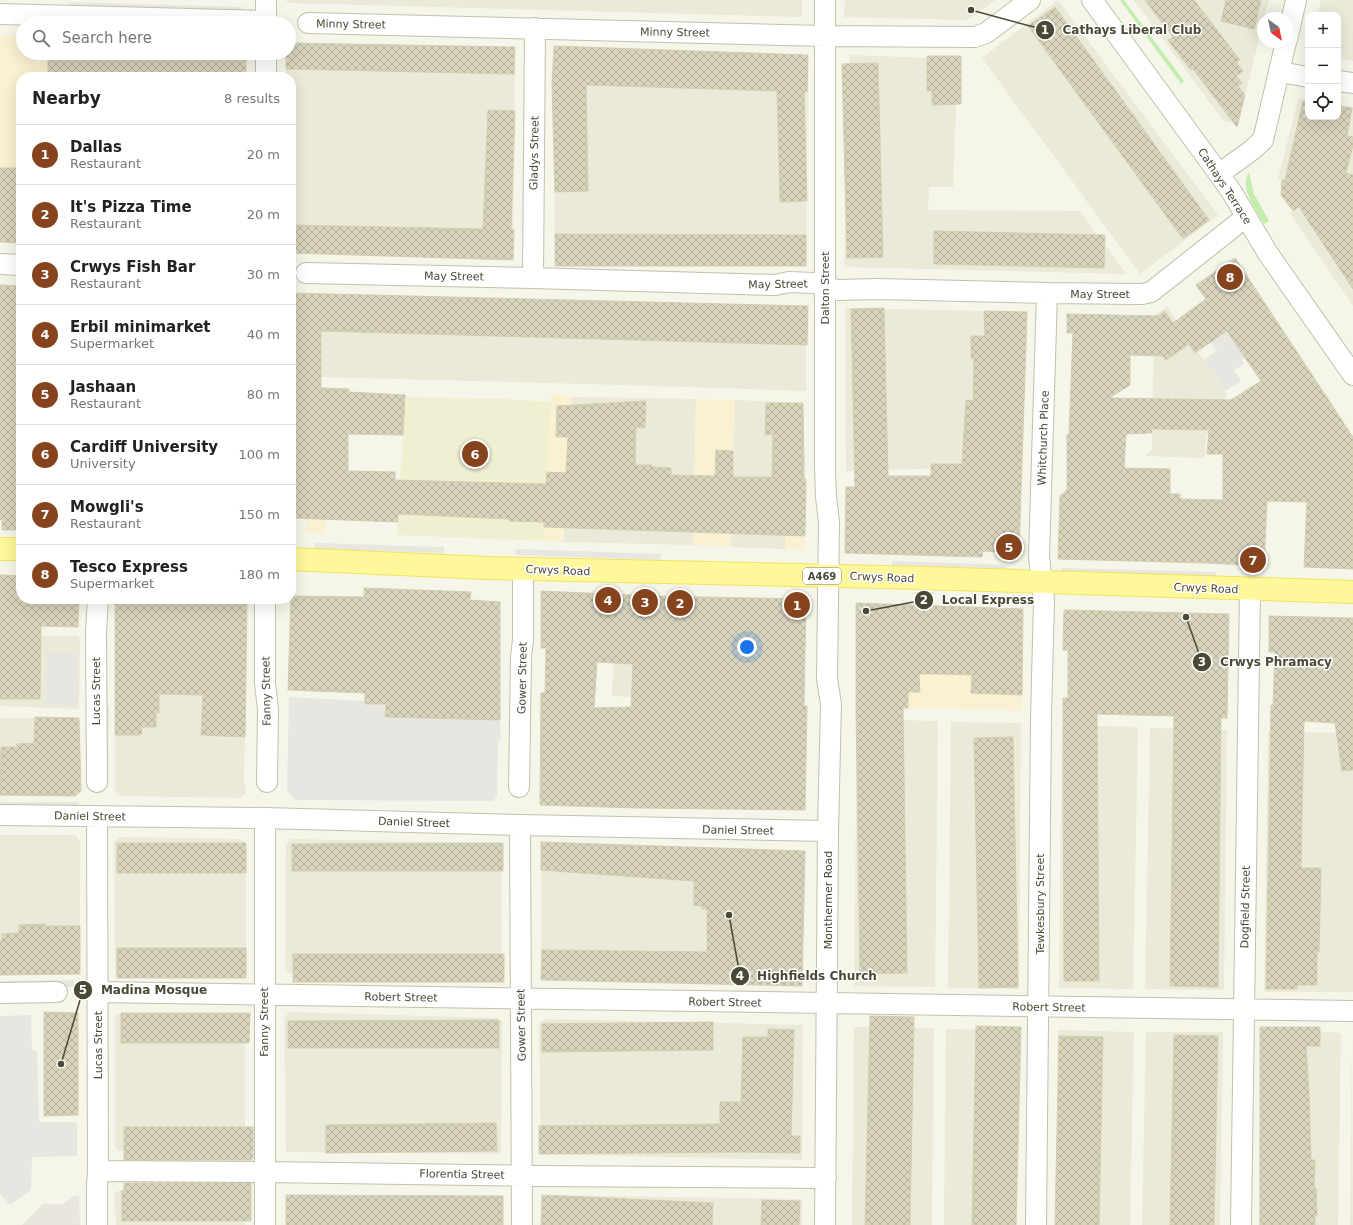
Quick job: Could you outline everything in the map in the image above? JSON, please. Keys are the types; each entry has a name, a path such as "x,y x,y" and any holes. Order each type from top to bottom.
{"main road":[{"path":"0,549 16,549"},
{"name":"Crwys Road","path":"296,559 523,569 828,576 1353,592"}],"street":[{"path":"266,0 266,16"},
{"name":"Dalton Street","path":"825,0 825,469 829,522 828,576"},
{"name":"Minny Street","path":"308,23 825,36 975,37 986,33 1030,0"},
{"name":"Cathays Terrace","path":"1092,0 1233,194 1267,252 1353,375"},
{"path":"1293,14 1296,0"},
{"path":"0,14 66,16"},
{"name":"Gladys Street","path":"533,278 535,28"},
{"path":"1219,174 1263,140 1285,48"},
{"path":"266,60 266,72"},
{"path":"1280,72 1305,76"},
{"path":"1341,81 1353,83"},
{"name":"May Street","path":"306,274 533,278 775,285 789,282 814,283 837,290 878,289 1142,294 1151,292 1246,217"},
{"path":"0,264 16,265"},
{"name":"Whitchurch Place","path":"1041,582 1039,557 1047,293"},
{"name":"Gower Street","path":"519,787 521,657 523,640 523,569"},
{"name":"Monthermer Road","path":"825,1225 828,831 831,704 827,679 828,576"},
{"name":"Tewkesbury Street","path":"1036,1225 1041,725 1044,600 1041,582"},
{"name":"Dogfield Street","path":"1241,1225 1250,589"},
{"name":"Lucas Street","path":"97,782 96,632 98,604"},
{"name":"Fanny Street","path":"265,604 265,683 268,709 267,782"},
{"name":"Daniel Street","path":"0,815 265,818 828,831"},
{"name":"Lucas Street","path":"97,1225 98,817"},
{"name":"Fanny Street","path":"265,818 265,1225"},
{"name":"Gower Street","path":"520,825 522,1225"},
{"path":"0,993 57,992"},
{"name":"Robert Street","path":"97,992 1353,1011"},
{"name":"Florentia Street","path":"98,1171 826,1178"}],"shaded area":[{"path":"286,0 802,0 802,17 288,3"},
{"path":"845,0 996,0 967,20 844,17"},
{"path":"1058,0 1218,215 1140,274 982,58"},
{"path":"1134,0 1269,0 1266,12 1257,12 1257,47 1240,116 1232,122 1226,122 1222,119"},
{"path":"1321,0 1353,0 1353,61 1341,59 1341,12 1319,12"},
{"path":"69,2 242,7 241,14 68,9"},
{"path":"0,35 16,35 16,60 48,60 48,72 16,72 16,180 0,180"},
{"path":"296,43 515,47 513,260 296,253 296,72 286,72 286,60 296,60"},
{"path":"554,46 808,55 806,266 555,266"},
{"path":"850,55 958,59 953,187 929,187 928,210 1080,211 1127,274 844,267"},
{"path":"1298,99 1305,100 1305,120 1341,120 1341,105 1353,107 1353,306 1290,213 1336,196 1310,183 1278,179"},
{"path":"322,294 800,306 806,310 806,391 321,377"},
{"path":"1167,306 1227,396 1224,398 1224,435 1206,435 1205,458 1145,456 1152,449 1154,316"},
{"path":"845,308 1027,312 1022,466 846,471"},
{"path":"1227,331 1245,357 1242,360 1244,364 1234,370 1241,381 1225,391 1204,360 1217,351 1211,343"},
{"path":"551,394 572,397 563,542 543,541"},
{"path":"405,397 505,399 551,402 543,541 397,535"},
{"path":"572,397 696,399 693,545 563,542"},
{"path":"696,399 735,400 731,547 693,545"},
{"path":"735,400 803,403 805,463 789,463 785,549 731,547"},
{"path":"310,450 327,451 325,534 306,533"},
{"path":"789,463 805,463 805,550 785,549"},
{"path":"315,543 444,547 444,553 315,549"},
{"path":"516,549 661,554 660,560 515,555"},
{"path":"892,561 1006,565 1006,573 892,569"},
{"path":"1062,568 1216,572 1216,580 1061,575"},
{"path":"616,594 634,595 632,697 612,696"},
{"path":"856,603 1023,609 1022,711 856,706"},
{"path":"0,635 78,636 80,641 79,709 0,706"},
{"path":"115,642 247,646 244,784 246,785 246,793 240,798 119,796 115,792"},
{"path":"47,652 78,653 78,706 45,705"},
{"path":"289,697 365,701 365,704 386,704 385,717 500,720 501,740 498,740 497,796 493,801 295,800 287,790"},
{"path":"102,706 109,706 108,780 102,779"},
{"path":"0,718 79,718 81,791 75,796 0,795"},
{"path":"857,719 938,721 935,987 854,986"},
{"path":"951,722 1021,723 1019,989 948,988"},
{"path":"1062,725 1138,727 1133,989 1059,988"},
{"path":"1150,728 1227,730 1224,990 1145,989"},
{"path":"1268,732 1353,733 1353,992 1264,992"},
{"path":"0,802 79,802 79,808 0,808"},
{"path":"0,835 75,835 80,841 80,974 0,975"},
{"path":"119,837 240,839 246,843 246,973 115,974 114,842"},
{"path":"291,839 498,843 502,847 501,973 497,978 289,973 285,969 286,844"},
{"path":"545,845 708,848 705,984 545,980 541,975 541,849"},
{"path":"74,980 74,987 0,988 0,981"},
{"path":"290,1012 496,1018 502,1021 501,1154 286,1152 284,1017"},
{"path":"241,1013 245,1016 245,1149 242,1152 118,1151 115,1146 115,1014"},
{"path":"31,1015 32,1050 37,1051 39,1122 77,1122 77,1156 32,1157 31,1190 10,1205 0,1194 0,1016"},
{"path":"545,1019 803,1025 802,1160 541,1154 539,1024"},
{"path":"854,1027 934,1028 932,1225 852,1225"},
{"path":"1260,1027 1341,1033 1338,1225 1259,1225"},
{"path":"946,1029 1018,1030 1015,1225 944,1225"},
{"path":"1058,1030 1134,1032 1130,1225 1056,1225"},
{"path":"1146,1032 1223,1032 1220,1225 1142,1225"},
{"path":"1352,1033 1353,1225 1350,1225"},
{"path":"120,1190 241,1190 245,1196 245,1225 116,1225 114,1194"},
{"path":"79,1195 80,1225 22,1225 43,1204 64,1204 73,1196"},
{"path":"542,1195 802,1199 802,1225 542,1225"}],"green space":[{"path":"1120,0 1124,0 1184,81 1181,84"},
{"path":"1249,172 1254,194 1269,221 1264,224 1247,192 1246,178"}],"building":[{"path":"1145,0 1194,0 1240,60 1236,62 1243,71 1236,76 1242,83 1238,86 1245,95 1237,127 1193,69 1191,70 1168,40 1173,37"},
{"path":"1226,0 1261,0 1254,29 1221,21"},
{"path":"1055,7 1209,220 1183,239 1028,26"},
{"path":"296,43 515,47 514,74 286,69 286,60 296,60"},
{"path":"554,46 808,55 807,92 804,92 807,201 780,202 777,91 586,85 588,191 555,192 552,84"},
{"path":"927,56 961,56 961,104 932,105 932,91 927,91"},
{"path":"48,60 246,60 246,72 48,72"},
{"path":"878,63 883,257 847,258 842,64"},
{"path":"1303,101 1305,101 1305,120 1341,120 1341,106 1352,108 1347,136 1353,137 1353,145 1346,173 1353,175 1353,289 1299,207 1293,211 1281,195 1282,180 1285,180"},
{"path":"488,110 515,111 511,230 514,230 513,260 296,253 296,225 483,229"},
{"path":"0,168 16,168 16,243 0,242"},
{"path":"934,231 1105,235 1104,268 934,264"},
{"path":"555,234 806,235 806,266 555,266"},
{"path":"1235,258 1353,437 1353,569 1304,567 1307,502 1267,501 1264,566 1058,559 1060,496 1067,490 1067,435 1069,435 1073,333 1067,333 1067,314 1158,316 1165,311 1173,323 1206,299 1196,285","holes":["1227,331 1261,381 1231,400 1109,398 1130,385 1130,355 1163,356 1166,360 1189,344 1195,353","1152,429 1209,430 1207,454 1223,454 1223,500 1180,499 1180,494 1170,494 1170,469 1124,468 1126,434 1152,433"]},
{"path":"0,285 16,286 16,530 2,530 2,520 0,520"},
{"path":"296,293 808,306 807,345 321,331 321,388 349,389 349,392 405,395 403,435 348,434 348,471 395,472 395,480 546,484 547,472 566,473 568,437 556,437 557,406 646,401 645,428 636,427 635,465 652,465 652,467 671,468 671,475 715,476 716,450 733,451 733,477 772,477 773,434 765,435 766,403 803,403 804,479 806,479 805,536 544,527 544,522 398,514 398,522 296,518"},
{"path":"884,308 888,476 931,476 931,464 962,464 966,400 973,401 974,358 971,358 971,336 985,336 984,311 1027,312 1019,553 983,551 982,557 845,553 846,487 855,487 851,309"},
{"path":"0,575 16,576 16,604 79,604 78,627 41,626 40,699 0,699"},
{"path":"364,588 471,592 470,600 500,602 500,720 385,717 386,704 365,704 365,693 288,690 291,604 296,604 296,596 364,597"},
{"path":"541,591 653,596 806,599 804,706 807,706 805,810 540,805 541,693 545,693 546,648 541,648","holes":["597,662 633,664 631,707 594,708"]},
{"path":"856,603 1023,609 1022,695 971,693 972,675 939,674 919,674 920,692 908,692 908,708 903,708 907,973 860,974"},
{"path":"115,604 247,604 245,737 201,735 203,695 159,694 159,713 156,713 156,727 142,727 141,735 115,735"},
{"path":"1064,610 1229,614 1227,718 1221,718 1218,987 1170,986 1174,716 1097,714 1099,981 1064,981 1063,698 1068,698 1068,650 1063,650"},
{"path":"1269,616 1353,618 1353,770 1342,771 1335,723 1304,721 1301,868 1321,868 1319,952 1317,952 1317,985 1297,985 1297,989 1266,989 1271,705 1273,705 1275,652 1269,652"},
{"path":"35,717 79,718 81,791 75,796 0,795 1,747 17,747 17,744 34,743"},
{"path":"1013,737 1018,987 979,988 974,738"},
{"path":"541,842 805,851 802,986 541,980 542,950 706,952 707,909 702,909 702,906 694,905 694,881 541,870"},
{"path":"117,843 246,843 246,873 117,873"},
{"path":"503,843 503,871 292,871 292,844"},
{"path":"45,924 45,926 80,926 80,974 0,975 0,941 2,941 2,934 19,933 19,925"},
{"path":"117,948 246,948 246,978 117,978"},
{"path":"293,954 504,954 504,982 293,982"},
{"path":"44,1012 78,1013 78,1115 44,1116"},
{"path":"121,1013 250,1013 249,1043 121,1043"},
{"path":"870,1016 914,1017 910,1225 865,1225"},
{"path":"499,1020 499,1048 288,1048 288,1021"},
{"path":"713,1022 713,1050 542,1052 542,1024"},
{"path":"976,1026 1021,1027 1016,1225 972,1225"},
{"path":"1260,1027 1320,1027 1320,1046 1306,1046 1311,1160 1315,1160 1314,1188 1316,1188 1317,1215 1315,1215 1315,1225 1260,1225"},
{"path":"768,1029 794,1030 791,1136 800,1136 800,1153 738,1152 539,1154 539,1126 720,1124 720,1102 741,1102 743,1037 768,1037"},
{"path":"1174,1035 1218,1036 1214,1225 1170,1225"},
{"path":"1059,1036 1103,1037 1099,1225 1055,1225"},
{"path":"496,1123 497,1151 326,1153 326,1125"},
{"path":"124,1127 253,1127 253,1158 252,1160 124,1160"},
{"path":"124,1183 251,1183 251,1221 122,1221 122,1191 124,1191"},
{"path":"286,1195 503,1196 503,1225 286,1225"},
{"path":"542,1195 713,1203 712,1225 541,1225"},
{"path":"762,1200 800,1201 799,1225 761,1225"}],"place":[{"name":"Cathays Liberal Club","path":"971,10"},
{"name":"Tesco Express","path":"1230,277"},
{"name":"Cardiff University","path":"475,454"},
{"name":"Jashaan","path":"1009,547"},
{"name":"Mowgli's","path":"1253,560"},
{"name":"Erbil minimarket","path":"608,600"},
{"name":"Crwys Fish Bar","path":"645,602"},
{"name":"It's Pizza Time","path":"680,603"},
{"name":"Dallas","path":"797,605"},
{"name":"Local Express","path":"866,611"},
{"name":"Crwys Phramacy","path":"1186,617"},
{"name":"Highfields Church","path":"729,915"},
{"name":"Madina Mosque","path":"61,1064"}]}
